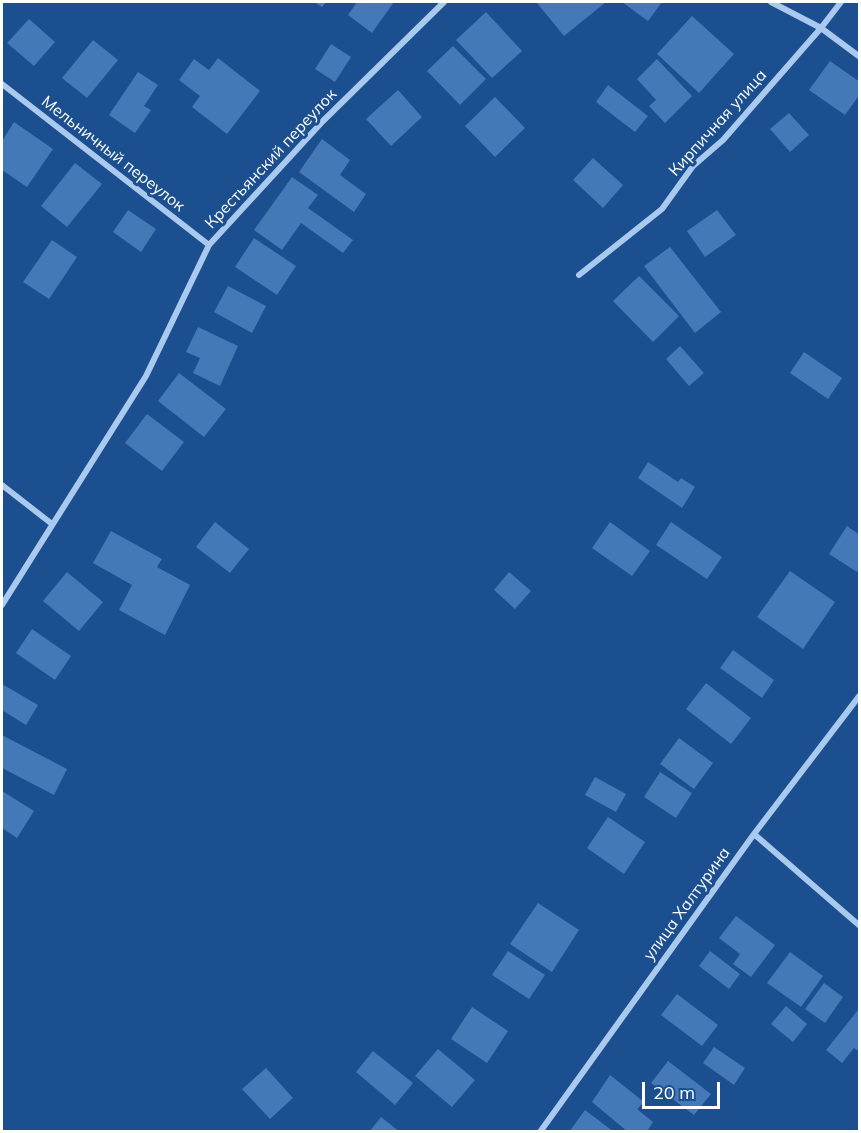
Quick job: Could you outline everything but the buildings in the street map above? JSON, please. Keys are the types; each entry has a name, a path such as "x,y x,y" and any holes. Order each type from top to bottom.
{"street":[{"name":"Крестьянский переулок","path":"2,605 146,376 209,245 323,121 441,2"},
{"path":"771,2 820,28 860,57"},
{"name":"Кирпичная улица","path":"579,275 662,209 693,166 723,140 841,2"},
{"name":"Мельничный переулок","path":"2,84 209,245"},
{"path":"2,485 52,524"},
{"name":"улица Халтурина","path":"540,1131 754,834 860,695"},
{"path":"754,834 860,926"}]}
